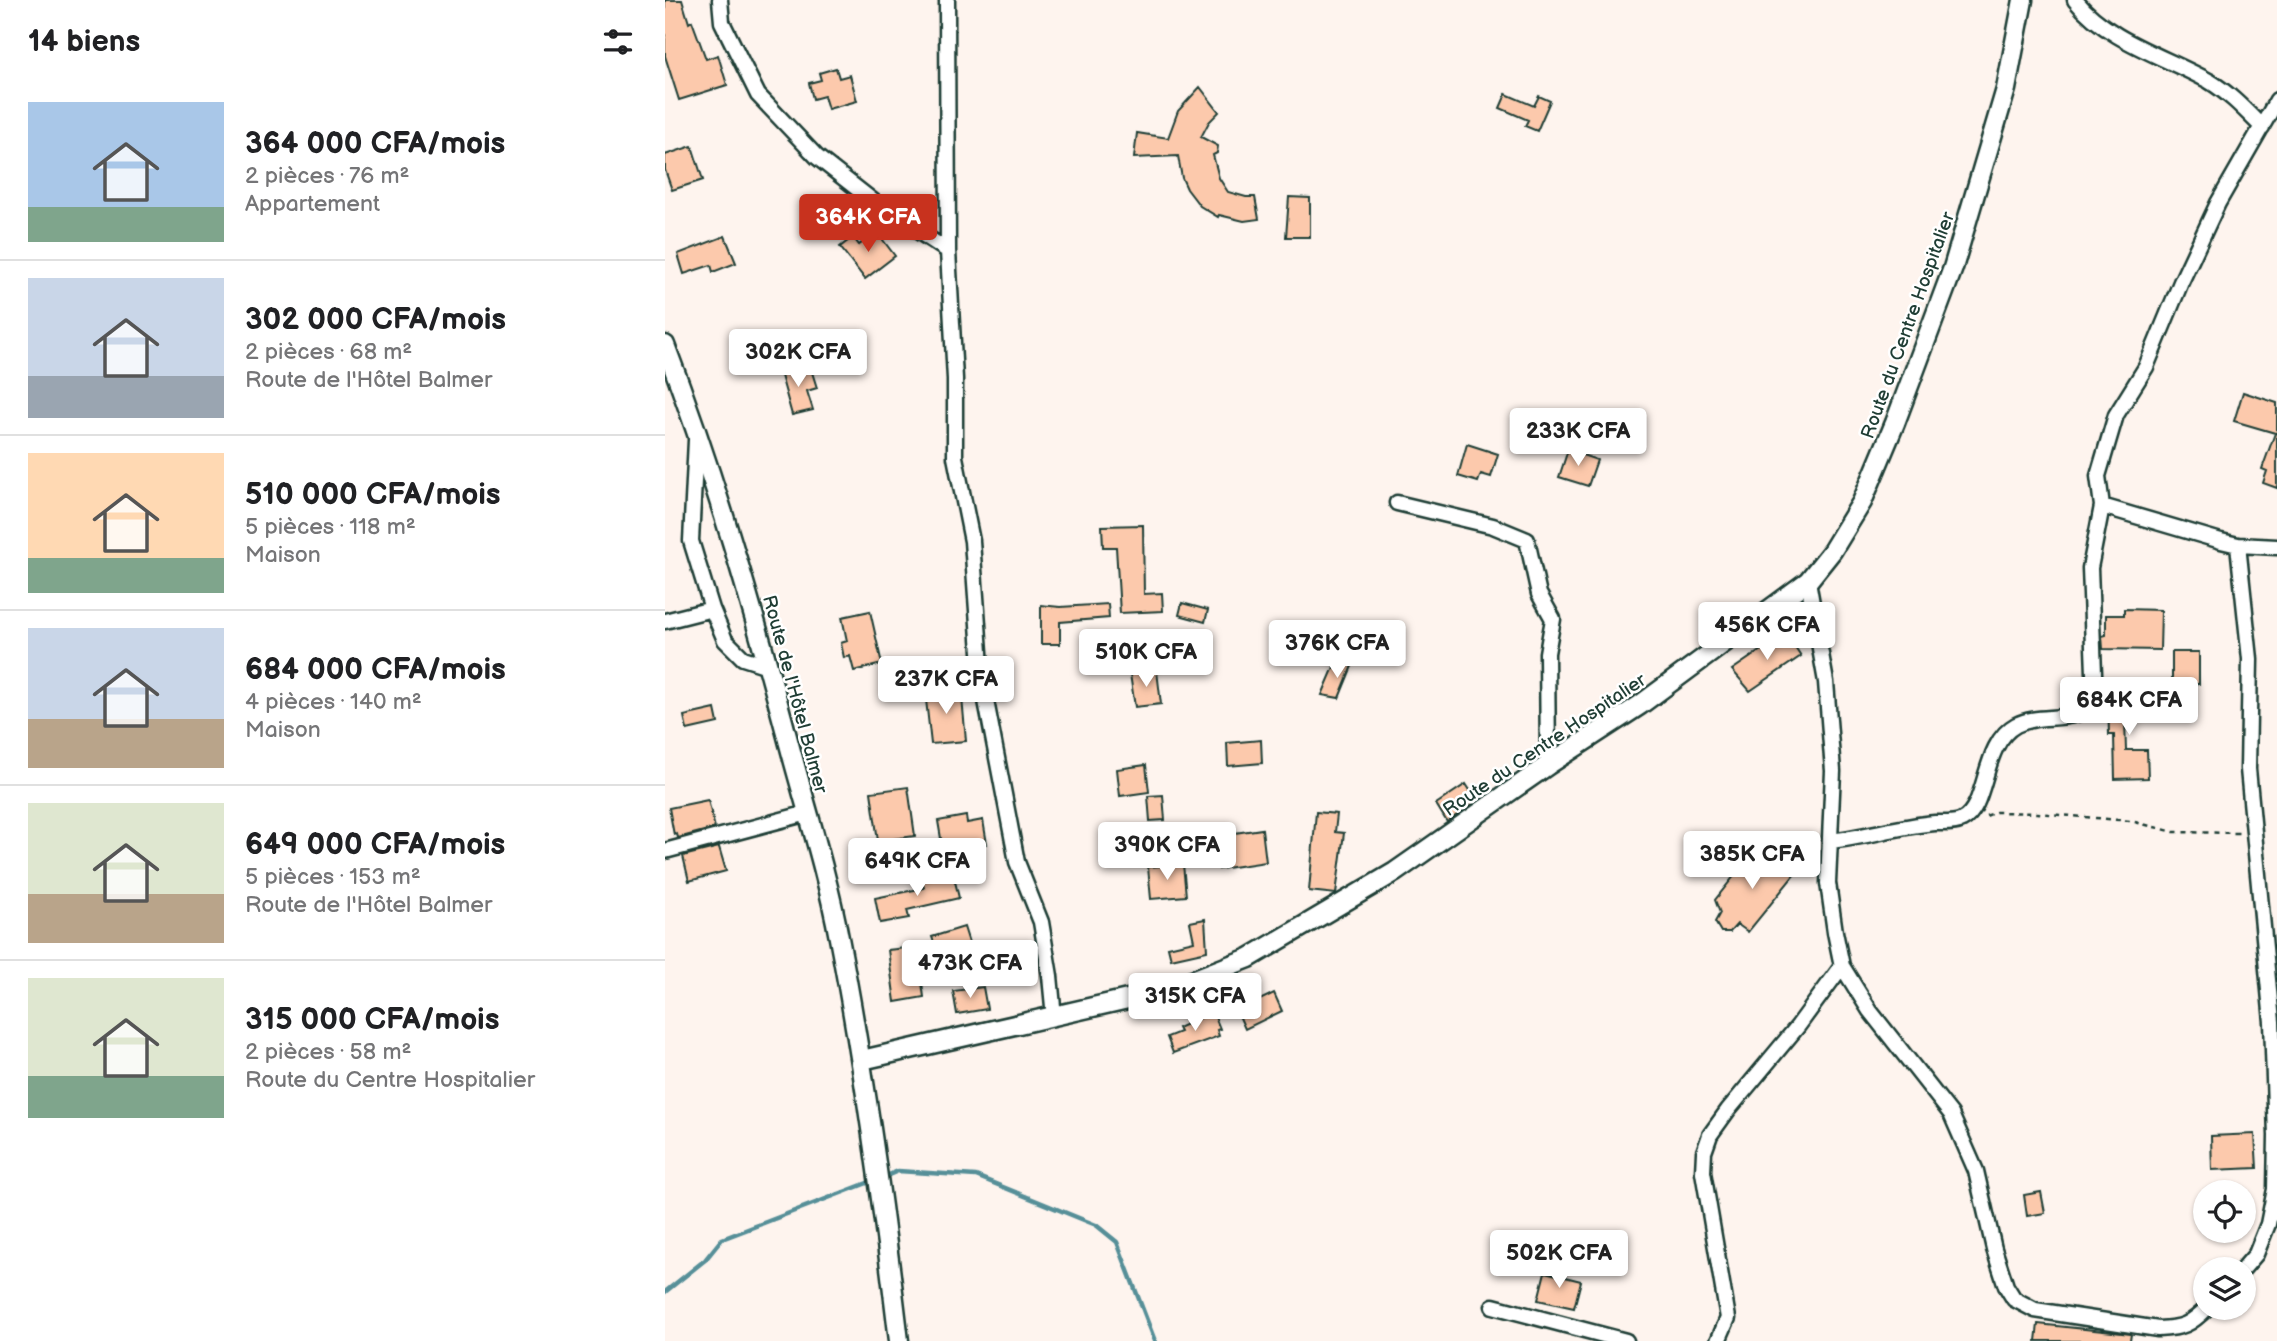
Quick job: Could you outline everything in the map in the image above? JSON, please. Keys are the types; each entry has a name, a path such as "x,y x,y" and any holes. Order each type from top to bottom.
{"street":[{"path":"720,0 722,22 758,95 817,157 878,205 948,251"},
{"path":"947,0 948,251 955,379 955,457 972,541 982,680 1017,862 1041,922 1054,1017"},
{"name":"Route du Centre Hospitalier","path":"862,1060 1167,990 1249,958 1395,872 1548,765 1640,705 1808,581 1832,551 1862,502 1895,423 1953,268 2007,89 2023,0"},
{"path":"2075,0 2114,34 2209,81 2231,96 2262,127"},
{"path":"1830,841 1859,838 1894,828 1961,821 1972,811 1990,759 2005,734 2017,725 2074,716 2089,708 2095,700 2090,568 2102,506 2098,477 2116,415 2147,367 2181,282 2218,203 2277,100"},
{"name":"Route de l'Hôtel Balmer","path":"665,345 697,429 768,666 839,935 862,1060 899,1341"},
{"path":"697,429 691,541 712,609 725,640 743,658 768,666"},
{"path":"1397,503 1493,526 1527,540 1539,594 1553,618 1547,653 1548,765"},
{"path":"2102,506 2238,545 2277,547"},
{"path":"2238,545 2250,659 2248,769 2253,834 2270,933 2272,1022 2275,1189 2268,1224 2253,1257"},
{"path":"1808,581 1828,696 1833,771 1828,883 1842,966 1870,1011 1951,1114 1976,1171 1994,1250 2006,1286 2014,1299 2035,1310 2158,1329 2175,1329 2192,1324 2196,1320"},
{"path":"665,621 712,609"},
{"path":"665,851 807,813"},
{"path":"1718,1341 1728,1318 1703,1172 1704,1152 1710,1135 1728,1110 1792,1033 1842,966"},
{"path":"1493,1306 1626,1341"}],"path":[{"path":"1961,821 1996,813 2037,813 2131,821 2174,832 2253,834"}],"building":[{"path":"665,0 682,0 689,23 692,21 706,59 718,55 727,85 679,100 665,56"},
{"path":"836,68 839,78 850,75 857,101 828,109 824,96 813,99 809,83 821,80 819,73"},
{"path":"1200,87 1219,112 1209,122 1201,137 1218,146 1217,153 1213,155 1219,178 1228,192 1255,197 1259,219 1244,221 1219,215 1218,217 1200,206 1182,178 1178,156 1134,158 1137,133 1168,138 1178,111"},
{"path":"1506,94 1534,106 1539,96 1550,101 1537,131 1525,126 1528,120 1500,108"},
{"path":"692,146 703,180 672,190 665,170 665,155"},
{"path":"1289,197 1310,198 1310,237 1286,237"},
{"path":"877,232 895,256 865,279 840,247 853,237 859,245"},
{"path":"725,236 736,263 713,272 711,265 684,274 678,254"},
{"path":"795,367 797,373 811,369 817,388 807,391 813,410 792,415 780,372"},
{"path":"2243,392 2277,403 2277,488 2263,483 2267,471 2262,469 2275,433 2234,421"},
{"path":"1467,444 1498,454 1491,477 1481,474 1478,482 1458,476"},
{"path":"1568,450 1597,460 1588,486 1559,477"},
{"path":"1143,525 1144,594 1162,593 1163,611 1120,613 1116,547 1103,547 1102,526"},
{"path":"1182,603 1208,610 1205,622 1179,615"},
{"path":"1108,604 1109,618 1060,622 1060,644 1041,644 1041,605 1060,607"},
{"path":"2124,609 2161,610 2160,650 2103,649 2102,636 2106,635 2106,615 2124,615"},
{"path":"870,611 882,664 854,671 850,656 844,658 841,643 847,641 842,617"},
{"path":"1786,633 1801,656 1750,691 1732,670"},
{"path":"2172,652 2199,652 2199,684 2172,684"},
{"path":"1337,660 1352,666 1339,698 1322,695"},
{"path":"1157,671 1161,704 1135,707 1130,674"},
{"path":"961,687 966,741 931,744 925,691"},
{"path":"2108,700 2153,700 2153,721 2125,721 2126,750 2147,750 2148,778 2115,779 2114,735 2109,735"},
{"path":"715,709 718,723 687,730 684,716"},
{"path":"1261,740 1262,763 1228,766 1227,743"},
{"path":"1146,765 1149,792 1120,796 1117,769"},
{"path":"1466,784 1477,801 1447,822 1436,804"},
{"path":"908,787 915,836 878,841 871,792"},
{"path":"1163,795 1165,820 1150,821 1148,796"},
{"path":"708,800 715,828 678,838 677,834 674,835 669,808"},
{"path":"1316,812 1337,814 1335,832 1344,833 1336,894 1309,891"},
{"path":"966,816 967,823 983,820 987,844 970,847 972,858 945,862 938,821"},
{"path":"1262,829 1266,862 1219,869 1214,836"},
{"path":"1759,845 1795,874 1748,932 1737,924 1730,932 1721,932 1715,922 1720,913 1715,900"},
{"path":"719,847 726,871 689,881 683,856"},
{"path":"1183,864 1186,896 1151,899 1148,867"},
{"path":"953,873 959,898 907,910 909,918 880,923 875,898 924,888 922,881"},
{"path":"1205,919 1207,951 1171,959 1168,947 1194,941 1190,922"},
{"path":"964,927 970,946 919,961 924,997 895,1002 888,950 935,945 932,937"},
{"path":"983,987 987,1009 957,1014 953,991"},
{"path":"1274,993 1282,1011 1245,1029 1237,1011"},
{"path":"1213,1012 1220,1029 1217,1030 1219,1036 1173,1053 1167,1037 1180,1032 1178,1028"},
{"path":"2255,1134 2257,1168 2212,1170 2211,1136"},
{"path":"2041,1192 2045,1213 2027,1216 2024,1195"},
{"path":"1545,1272 1581,1281 1574,1308 1538,1300"},
{"path":"2038,1324 2131,1334 2130,1341 2036,1341"}],"waterway":[{"path":"884,1177 898,1171 976,1176 1096,1225 1117,1242 1155,1341"},
{"path":"665,1292 705,1260 722,1239 875,1180"}]}
